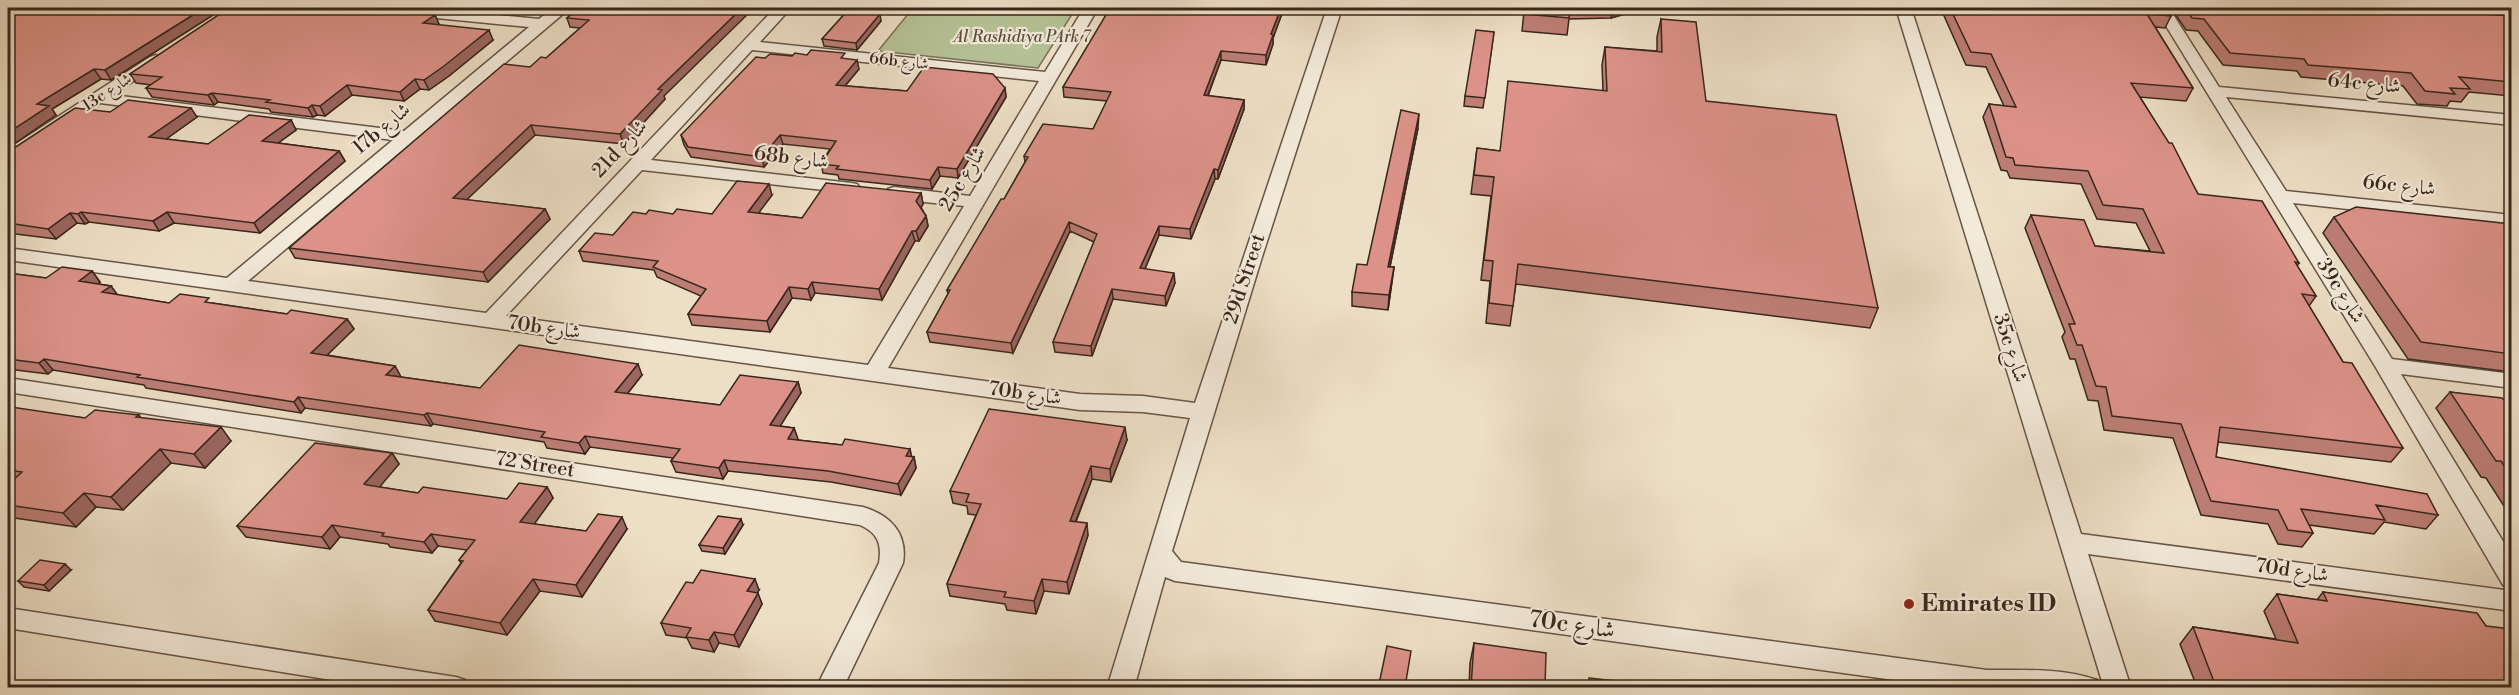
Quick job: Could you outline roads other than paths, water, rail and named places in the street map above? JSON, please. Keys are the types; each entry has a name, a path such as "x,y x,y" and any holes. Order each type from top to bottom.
{"street":[{"path":"385,8 542,24"},
{"name":"17b شارع","path":"231,285 562,8"},
{"name":"21d شارع","path":"490,321 783,8"},
{"name":"25c شارع","path":"874,373 1091,8"},
{"name":"29d Street","path":"1120,687 1202,418 1335,8"},
{"name":"35c شارع","path":"1903,8 2118,687"},
{"name":"39c شارع","path":"2162,8 2385,365 2511,578"},
{"name":"66b شارع","path":"748,45 1050,76"},
{"name":"13c شارع","path":"8,156 167,53"},
{"name":"64c شارع","path":"2213,91 2511,120"},
{"path":"97,98 408,137"},
{"name":"68b شارع","path":"637,164 975,202"},
{"name":"66c شارع","path":"2281,196 2511,221"},
{"name":"70b شارع","path":"8,254 1080,402 1129,415 1202,418"},
{"path":"2385,365 2511,381"},
{"name":"72 Street","path":"8,385 863,516 884,527 890,536 893,554 891,563 829,687"},
{"name":"70d شارع","path":"2072,542 2511,601"},
{"name":"70c شارع","path":"1161,555 1175,571 1997,684 2033,681 2088,687"},
{"path":"8,618 456,687"}],"place":[{"name":"Emirates ID","path":"1909,604"}],"park label":[{"name":"Al Rashidiya PArk 7","path":"1022,37"}]}
